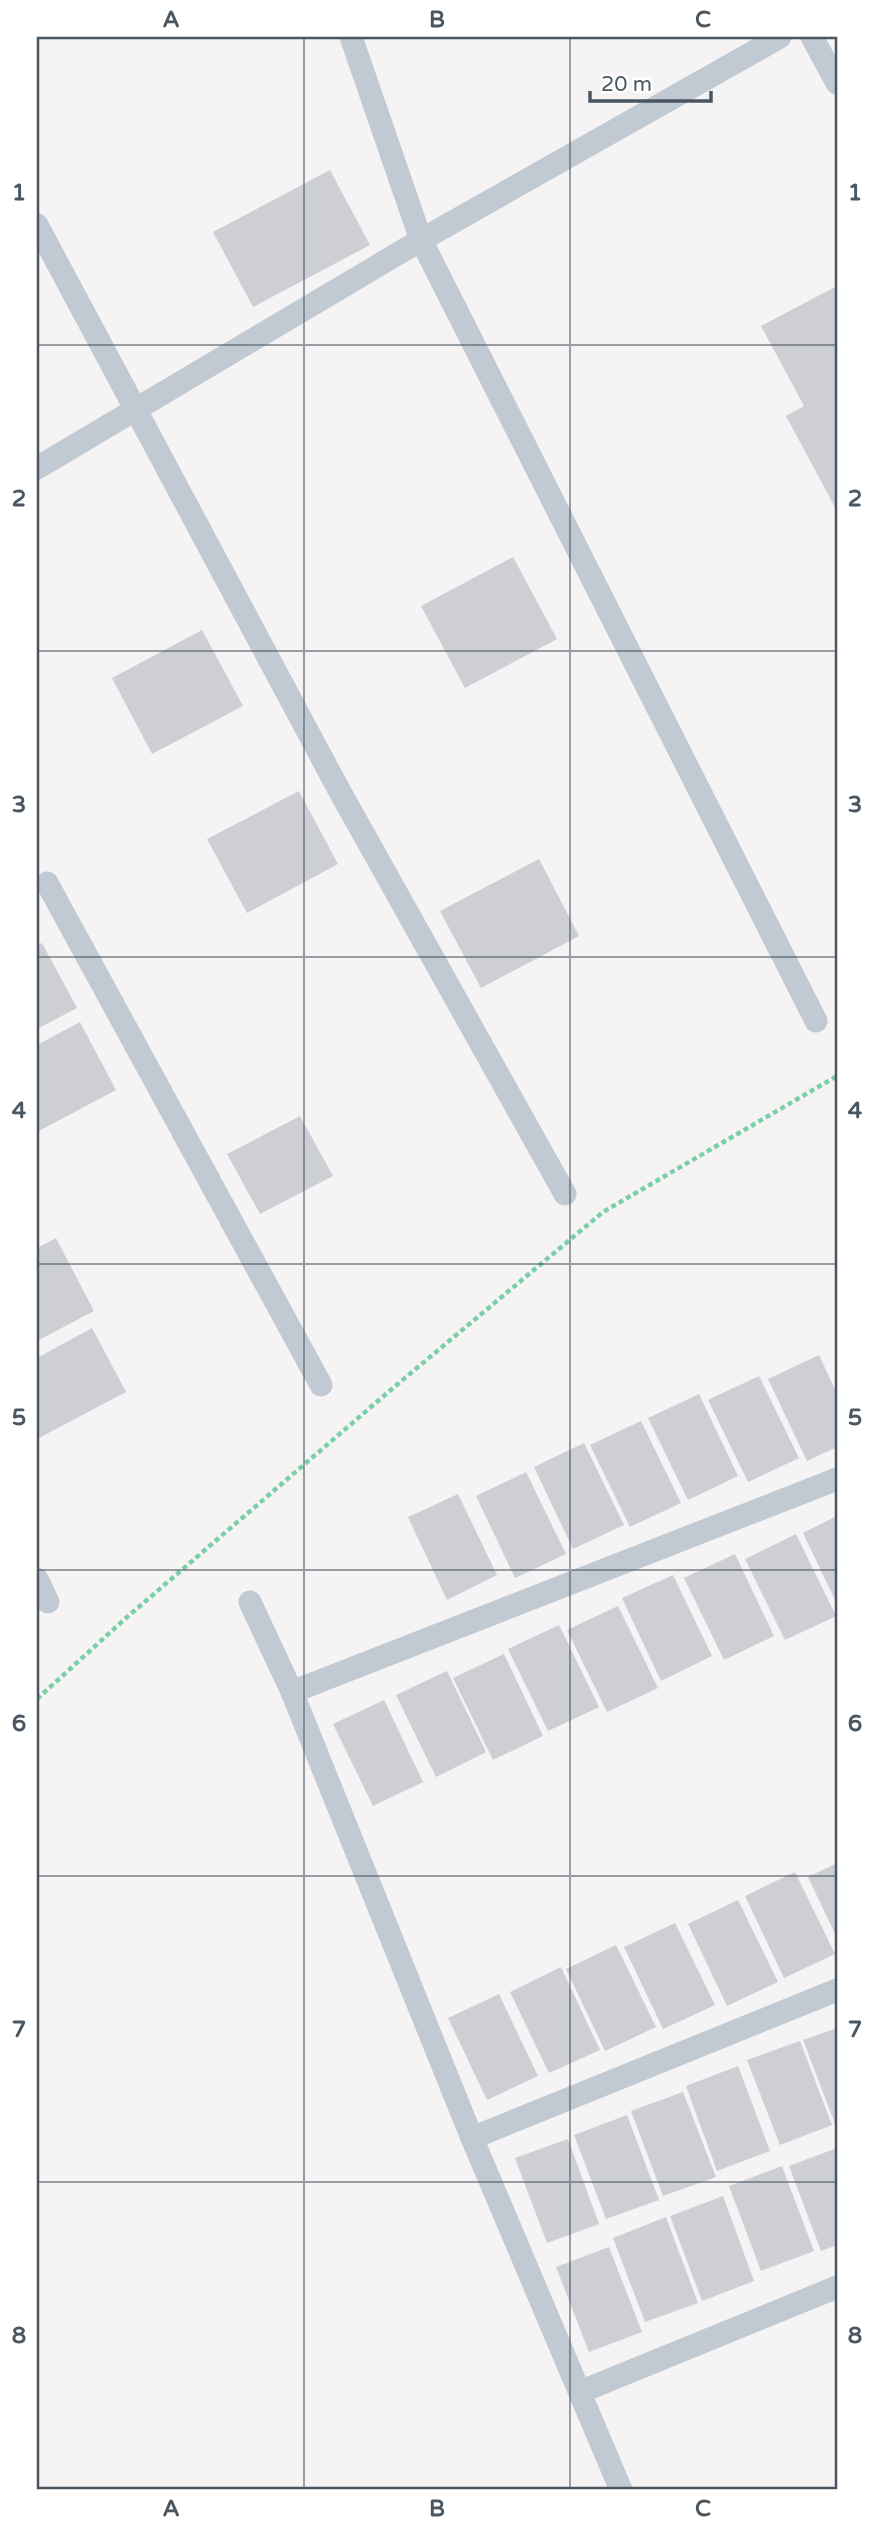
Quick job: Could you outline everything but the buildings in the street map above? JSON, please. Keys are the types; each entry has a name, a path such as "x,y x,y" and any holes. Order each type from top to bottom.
{"lane":[{"path":"351,37 421,240 816,1021"},
{"path":"37,468 421,240 780,37"},
{"path":"812,37 837,83"},
{"path":"37,225 339,790 565,1194"},
{"path":"40,878 321,1385"},
{"path":"292,1692 837,1479"},
{"path":"37,1579 48,1602"},
{"path":"250,1602 292,1692 472,2138 621,2490"},
{"path":"472,2138 837,1990"},
{"path":"580,2392 837,2287"}],"path":[{"path":"37,1699 126,1618 603,1212 837,1076"}]}
